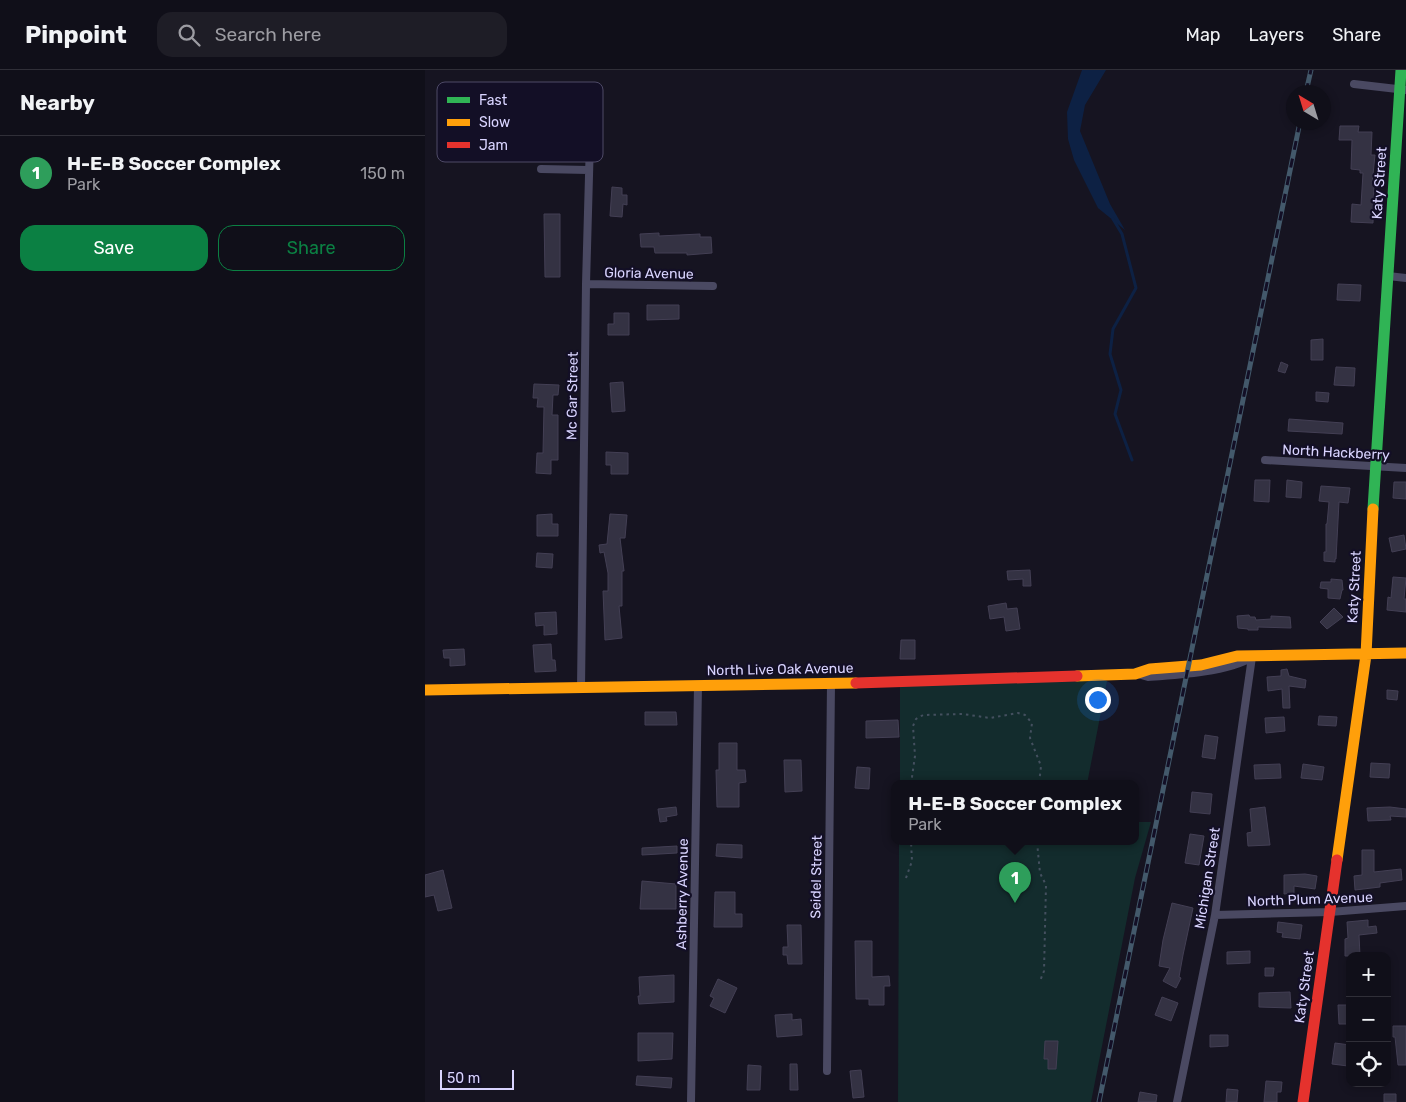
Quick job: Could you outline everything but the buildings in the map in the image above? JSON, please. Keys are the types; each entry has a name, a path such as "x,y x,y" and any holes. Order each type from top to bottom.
{"street":[{"name":"Katy Street","path":"1303,1102 1365,655 1375,467 1403,90 1401,70"},
{"path":"1354,84 1403,90"},
{"name":"Mc Gar Street","path":"581,688 588,162"},
{"path":"541,169 588,170"},
{"path":"1389,276 1406,278"},
{"name":"Gloria Avenue","path":"586,284 713,286"},
{"name":"North Hackberry","path":"1265,460 1406,468"},
{"name":"North Live Oak Avenue","path":"425,690 698,686 1135,674 1150,669 1201,665 1237,656 1406,653"},
{"name":"Michigan Street","path":"1177,1102 1215,915 1252,657"},
{"name":"Seidel Street","path":"827,1071 831,683"},
{"name":"Ashberry Avenue","path":"691,1102 698,686"},
{"name":"North Plum Avenue","path":"1215,915 1330,912 1406,906"}],"path":[{"path":"912,780 915,756 913,726 917,718 923,715 956,714 990,718 1018,713 1025,715 1032,723 1030,738 1041,766 1039,780"},
{"path":"906,878 912,861 911,845"},
{"path":"1037,845 1040,873 1046,885 1044,971 1039,981"}],"green space":[{"path":"1107,681 1088,780 900,780 900,682"},
{"path":"1139,822 1151,822 1135,878 1091,1102 898,1102 899,845 1139,845"}],"water":[{"path":"1082,70 1106,70 1085,105 1080,131 1110,204 1125,230 1098,208 1074,160 1068,139 1067,112"}],"waterway":[{"path":"1113,219 1122,234 1136,288 1113,329 1110,354 1121,390 1115,414 1132,460"}],"railway":[{"path":"1308,85 1311,70"},
{"path":"1099,1102 1298,130"}],"traffic: fast":[{"path":"1373,509 1401,70"}],"traffic: slow":[{"path":"1337,860 1366,655 1373,509"},
{"path":"1077,676 1135,674 1150,669 1201,665 1237,656 1406,653"},
{"path":"425,690 856,683"}],"traffic: jam":[{"path":"856,683 1077,676"},
{"path":"1303,1102 1337,860"}],"place":[{"name":"H-E-B Soccer Complex","path":"1015,903"}]}
